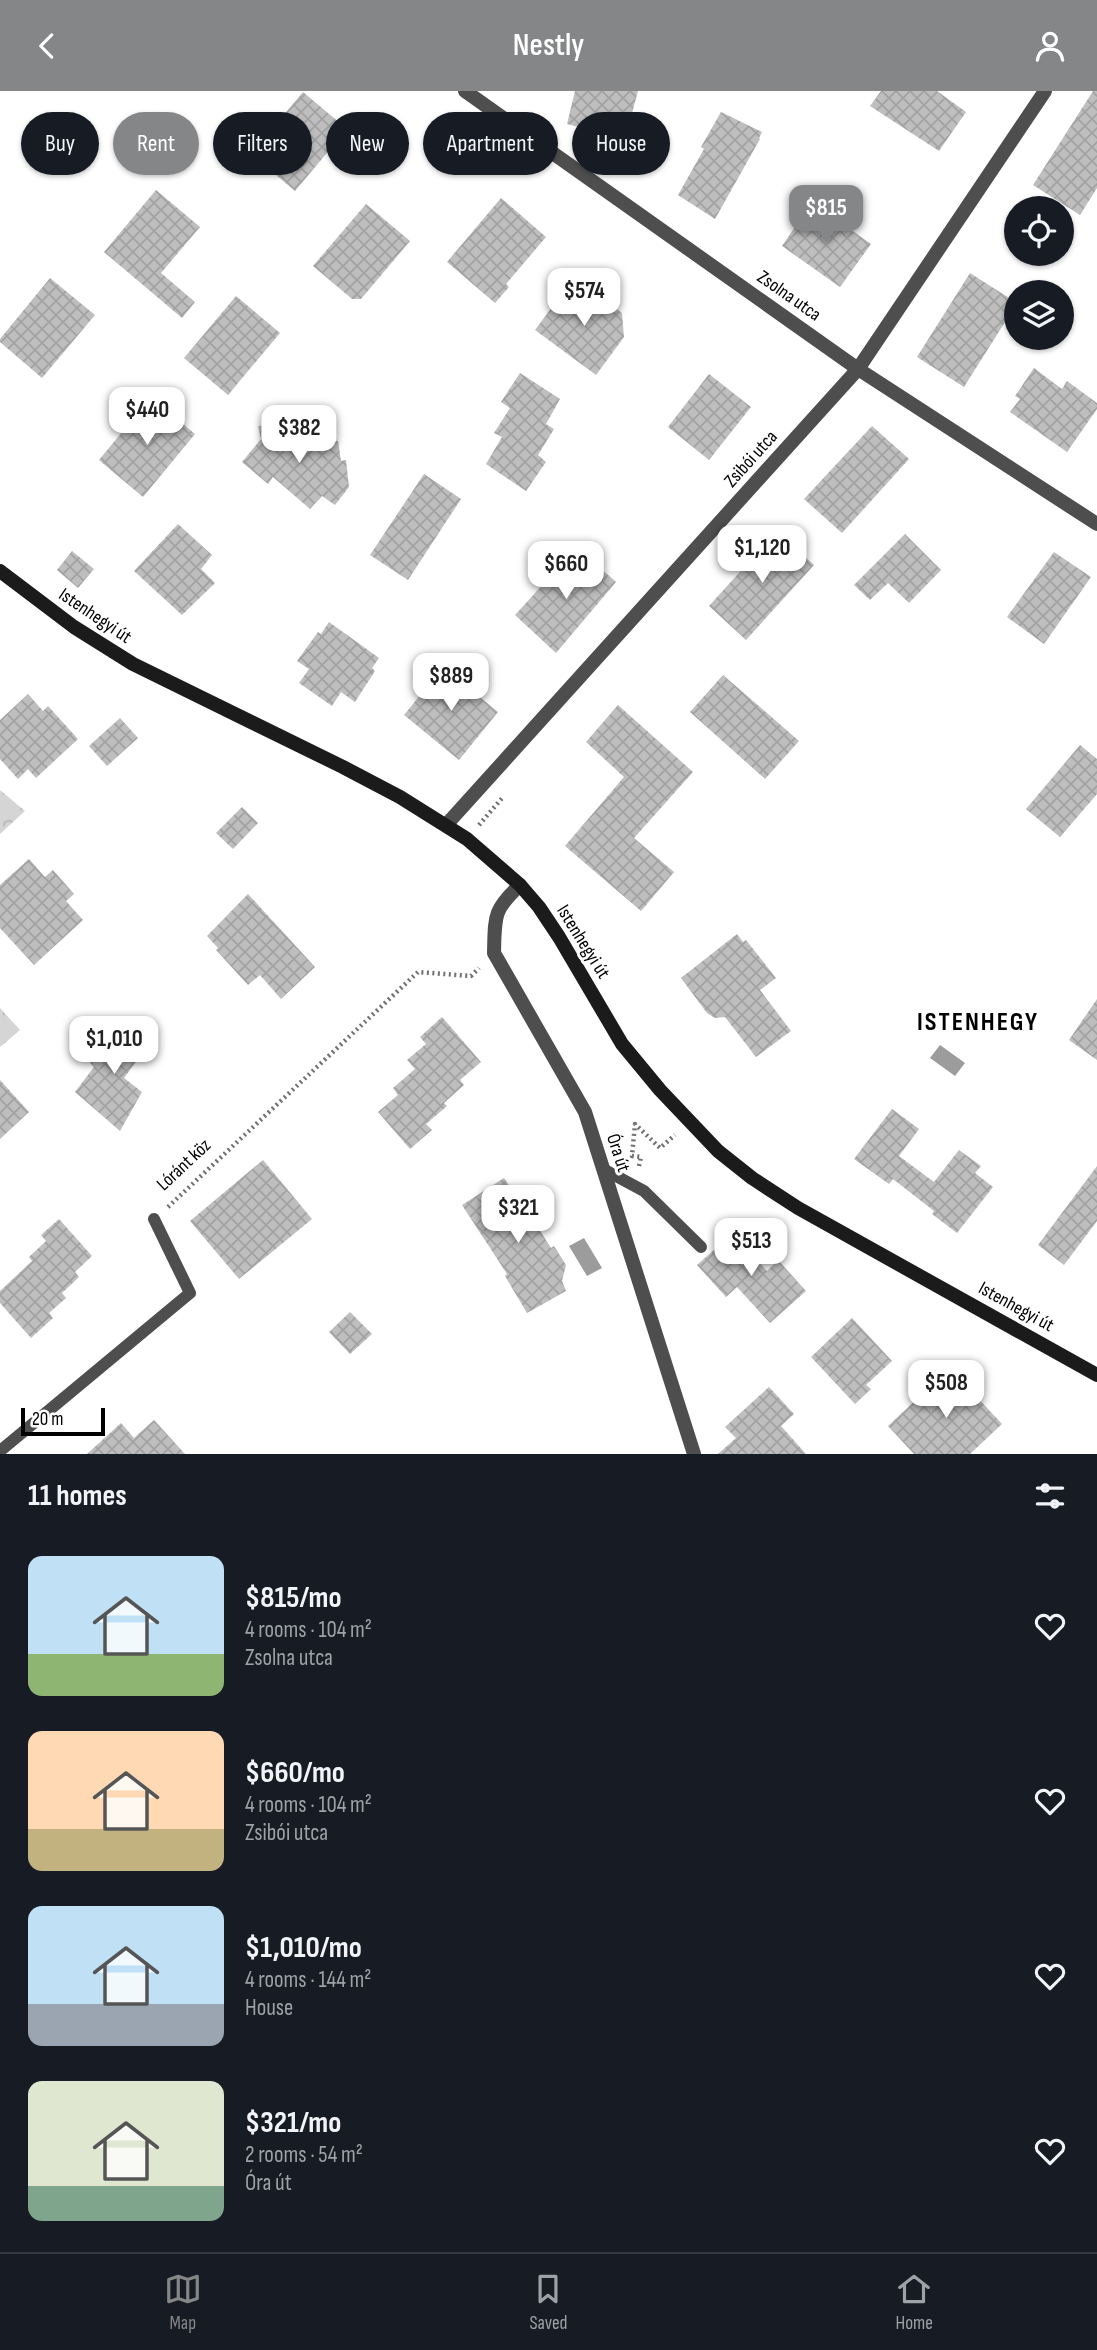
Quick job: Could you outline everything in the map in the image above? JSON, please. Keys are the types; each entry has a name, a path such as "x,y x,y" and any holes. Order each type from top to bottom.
{"street":[{"name":"Zsolna utca","path":"465,91 859,369 1097,524"},
{"name":"Zsibói utca","path":"447,824 859,369 1045,91"},
{"name":"Istenhegyi út","path":"0,571 74,627 133,664 343,767 447,824 520,885 559,937 622,1044 718,1151 752,1178 798,1208 1097,1375"},
{"path":"494,953 494,927 498,907 520,885"},
{"name":"Óra út","path":"494,953 584,1112 694,1454"}],"lane":[{"path":"603,1169 644,1191 701,1247"},
{"name":"Lóránt köz","path":"0,1451 190,1293 154,1219"}],"path":[{"name":"Lóránt köz","path":"154,1219 418,972 471,976 494,953"},
{"path":"635,1188 640,1157 632,1156 635,1124 660,1148 690,1122"}],"green space":[{"path":"0,790 25,811 0,834"},
{"path":"0,1008 20,1030 0,1047"}],"shaded area":[{"path":"940,1045 965,1063 955,1076 930,1058"},
{"path":"584,1238 602,1268 587,1276 569,1246"}],"building":[{"path":"575,91 638,91 632,112 572,112 572,125 567,124"},
{"path":"881,91 937,91 966,112 939,151 870,106"},
{"path":"1093,91 1097,91 1097,188 1080,215 1074,211 1074,196 1050,196 1033,185"},
{"path":"303,92 327,112 326,154 312,171 312,112 286,112"},
{"path":"721,112 762,132 715,219 678,195"},
{"path":"276,175 308,175 295,191"},
{"path":"156,190 200,227 161,273 195,302 182,318 104,252"},
{"path":"501,198 546,237 506,284 509,287 495,303 447,262"},
{"path":"812,202 871,244 840,287 782,246"},
{"path":"366,204 410,241 361,299 352,299 313,266"},
{"path":"970,273 1004,295 1004,324 964,387 917,357"},
{"path":"50,278 95,315 42,378 0,342 0,339"},
{"path":"570,283 598,304 607,301 622,313 624,337 596,375 535,330"},
{"path":"236,296 280,333 228,395 184,358"},
{"path":"1034,368 1062,389 1067,381 1097,403 1097,409 1067,452 1010,412 1020,399 1015,396"},
{"path":"520,373 560,399 546,424 554,429 538,455 546,462 526,491 486,464 502,437 494,433 510,408 501,402"},
{"path":"709,374 751,407 709,460 668,427"},
{"path":"151,397 195,434 143,497 99,460"},
{"path":"294,422 296,445 338,441 341,461 346,460 349,487 335,505 322,496 310,509 273,477 268,484 242,462 261,439 258,426"},
{"path":"872,426 909,459 842,533 804,499"},
{"path":"424,474 461,499 408,580 370,555"},
{"path":"178,524 212,555 201,569 215,583 182,615 134,571"},
{"path":"777,531 814,565 746,640 709,606"},
{"path":"905,534 941,570 909,603 888,583 870,600 854,585"},
{"path":"580,550 616,582 556,653 515,615 547,580 550,583"},
{"path":"72,551 94,569 78,588 57,570"},
{"path":"1054,552 1091,577 1044,644 1007,617"},
{"path":"329,622 379,658 372,668 375,671 355,702 341,692 332,706 299,683 309,669 297,661 318,632 321,634"},
{"path":"443,667 498,712 459,760 404,715"},
{"path":"723,675 799,741 765,779 690,712"},
{"path":"28,694 43,711 48,706 78,739 36,778 28,769 18,779 0,759 0,720"},
{"path":"618,705 693,772 634,838 674,872 641,911 565,846 624,777 586,742"},
{"path":"120,718 138,738 107,766 89,746"},
{"path":"1080,745 1097,759 1097,794 1060,837 1026,809"},
{"path":"242,807 258,823 233,849 216,833"},
{"path":"29,859 45,877 53,870 74,894 66,901 83,920 34,965 0,928 0,885"},
{"path":"248,894 315,967 281,999 260,975 248,985 207,936"},
{"path":"737,934 743,942 746,940 776,978 760,990 791,1031 756,1057 725,1017 715,1018 707,1013 681,978"},
{"path":"1097,999 1097,1060 1069,1040"},
{"path":"442,1017 481,1062 460,1080 464,1085 444,1103 447,1106 426,1124 432,1130 410,1149 378,1112 398,1095 393,1088 415,1069 407,1060 426,1044 420,1037"},
{"path":"122,1021 150,1043 124,1078 142,1092 120,1131 75,1092 94,1067 90,1063"},
{"path":"0,1080 29,1112 0,1139"},
{"path":"892,1109 919,1129 899,1156 934,1182 959,1150 981,1166 975,1173 993,1187 957,1233 893,1179 889,1184 854,1159"},
{"path":"263,1160 312,1219 239,1279 190,1221"},
{"path":"1097,1166 1097,1221 1064,1265 1038,1245"},
{"path":"504,1178 511,1188 515,1185 528,1205 525,1207 551,1248 554,1246 566,1265 562,1281 566,1291 527,1313 505,1276 507,1274 462,1205"},
{"path":"59,1219 92,1256 75,1272 79,1277 62,1293 66,1298 49,1313 53,1318 31,1338 0,1303 0,1291 32,1261 29,1257 46,1241 41,1235"},
{"path":"733,1233 767,1271 778,1260 806,1291 770,1323 737,1287 726,1297 697,1265"},
{"path":"350,1312 372,1334 350,1354 329,1332"},
{"path":"852,1318 892,1361 866,1385 871,1389 855,1404 811,1357"},
{"path":"950,1368 1002,1424 970,1454 914,1454 888,1426"},
{"path":"769,1387 794,1414 781,1426 806,1454 718,1454 736,1438 725,1427"},
{"path":"154,1420 185,1454 87,1454 121,1423 134,1438"}],"district":[{"name":"ISTENHEGY","path":"978,1022"}]}
